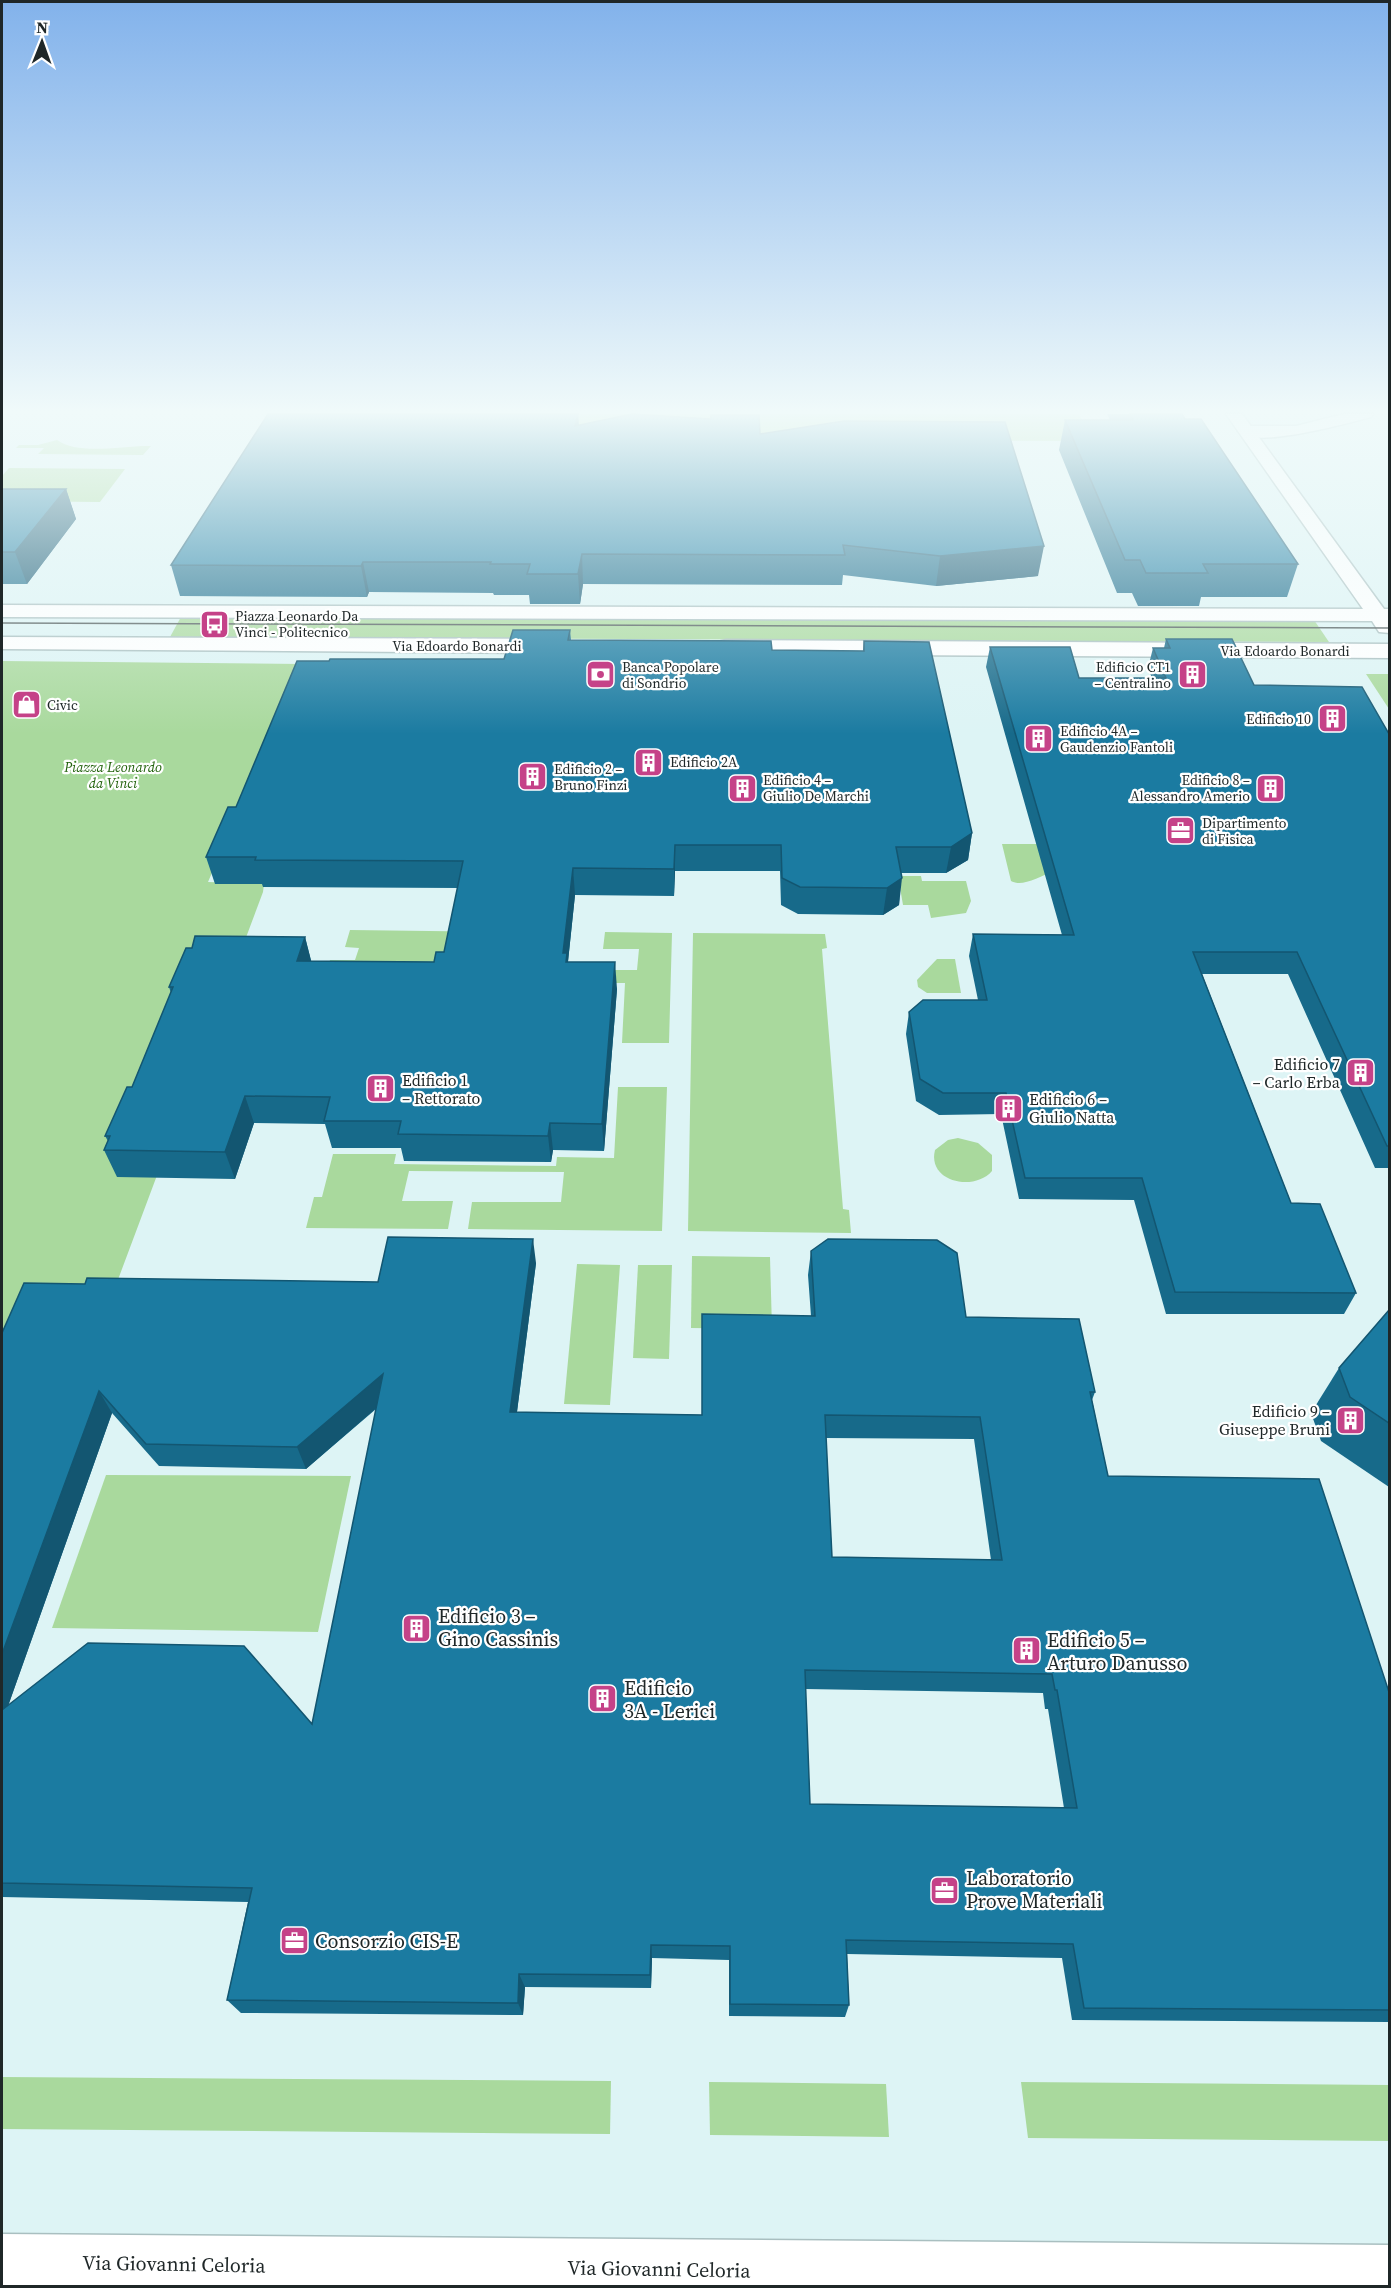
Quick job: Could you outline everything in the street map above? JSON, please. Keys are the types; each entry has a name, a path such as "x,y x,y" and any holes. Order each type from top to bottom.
{"street":[{"path":"1312,521 1386,620"},
{"path":"5,612 1386,620"},
{"name":"Via Edoardo Bonardi","path":"2,643 573,646"},
{"name":"Via Edoardo Bonardi","path":"702,647 1389,651"},
{"name":"Via Giovanni Celoria","path":"2,2263 1389,2274"}],"green space":[{"path":"182,615 1314,620 1329,642 170,637"},
{"name":"Piazza Leonardo da Vinci","path":"2,661 302,664 208,882 264,884 263,892 110,1301 2,1361"},
{"path":"1366,674 1389,674 1389,709"},
{"path":"1002,844 1091,844 1087,850 1049,873 1028,882 1018,883 1011,881"},
{"path":"898,876 921,876 922,881 966,881 971,901 966,913 931,918 928,905 903,905"},
{"path":"350,930 508,932 501,979 320,994 330,960 355,960 359,948 345,947"},
{"path":"605,932 672,933 669,1043 622,1043 625,983 576,983 523,970 637,970 639,949 603,949"},
{"path":"693,933 825,934 827,948 822,949 843,1209 849,1210 851,1233 688,1231"},
{"path":"937,959 955,959 961,993 927,993 918,987 917,980"},
{"path":"618,1087 667,1087 662,1231 468,1229 472,1202 561,1202 564,1172 409,1171 402,1201 453,1201 448,1229 306,1228 314,1197 322,1197 333,1154 396,1154 394,1164 556,1166 557,1157 614,1158"},
{"path":"958,1138 978,1143 992,1155 992,1171 974,1181 964,1182 945,1176 938,1170 934,1161 935,1150 948,1140"},
{"path":"692,1256 770,1257 772,1329 691,1328"},
{"path":"577,1264 620,1265 610,1405 564,1404"},
{"path":"638,1265 672,1265 669,1359 633,1358"},
{"path":"106,1475 351,1476 318,1632 52,1628"},
{"path":"2,2077 611,2081 610,2134 2,2129"},
{"path":"709,2082 886,2084 889,2137 710,2135"},
{"path":"1021,2082 1389,2085 1389,2141 1028,2138"}],"building":[{"path":"2,521 40,521 15,552 2,552"},
{"path":"199,521 1036,521 1044,546 940,556 843,545 845,555 582,554 578,574 527,574 530,564 490,564 491,562 363,562 361,566 171,565"},
{"path":"1108,521 1269,521 1298,564 1203,564 1208,573 1146,573 1140,560 1125,560"},
{"path":"513,630 570,630 568,640 771,641 772,650 864,651 864,641 929,642 972,833 951,847 896,847 902,878 887,888 800,887 782,878 781,845 675,845 674,869 573,868 563,953 567,953 566,962 615,962 602,1124 550,1123 548,1136 398,1134 401,1121 324,1121 330,1097 245,1096 225,1152 104,1150 110,1136 105,1136 127,1087 132,1087 173,987 169,987 186,948 192,948 195,936 305,937 297,961 434,962 436,952 444,952 463,861 255,860 256,857 206,857 228,807 236,807 297,661 504,659"},
{"path":"1166,639 1232,639 1254,685 1362,687 1389,734 1389,1146 1387,1146 1297,952 1193,952 1291,1203 1320,1204 1356,1293 1175,1292 1142,1178 1025,1178 1006,1093 943,1093 920,1079 909,1012 923,1000 987,1000 973,934 1074,935 990,647 1070,647 1079,678 1166,678 1153,648 1170,648"},
{"path":"388,1237 533,1239 510,1412 702,1415 702,1314 815,1316 811,1251 828,1239 937,1240 957,1253 966,1317 1079,1319 1095,1392 1090,1392 1108,1476 1319,1479 1389,1692 1389,2010 1084,2008 1073,1944 846,1940 849,2005 730,2004 730,1946 651,1945 650,1975 519,1974 518,2003 227,2000 252,1888 2,1883 2,1710 88,1643 244,1646 312,1724 383,1374 297,1447 146,1444 99,1391 2,1654 2,1333 24,1283 85,1284 87,1278 378,1282","holes":["825,1415 980,1417 1002,1560 832,1557","805,1670 1052,1674 1055,1690 1057,1690 1077,1808 810,1804"]},
{"path":"1389,1310 1389,1423 1350,1397 1339,1368"}],"tram line":[{"path":"2,623 1390,628"}],"place":[{"name":"Piazza Leonardo Da Vinci - Politecnico","path":"214,624"},
{"name":"Banca Popolare di Sondrio","path":"601,675"},
{"name":"Edificio CT1 – Centralino","path":"1192,675"},
{"name":"Civic","path":"26,705"},
{"name":"Edificio 10","path":"1332,719"},
{"name":"Edificio 4A – Gaudenzio Fantoli","path":"1039,739"},
{"name":"Edificio 2A","path":"649,762"},
{"name":"Edificio 2 – Bruno Finzi","path":"533,777"},
{"name":"Edificio 4 – Giulio De Marchi","path":"742,788"},
{"name":"Edificio 8 – Alessandro Amerio","path":"1271,788"},
{"name":"Dipartimento di Fisica","path":"1181,831"},
{"name":"Edificio 7 – Carlo Erba","path":"1361,1073"},
{"name":"Edificio 1 – Rettorato","path":"381,1089"},
{"name":"Edificio 6 – Giulio Natta","path":"1008,1108"},
{"name":"Edificio 9 – Giuseppe Bruni","path":"1351,1420"},
{"name":"Edificio 3 – Gino Cassinis","path":"417,1628"},
{"name":"Edificio 5 – Arturo Danusso","path":"1026,1651"},
{"name":"Edificio 3A - Lerici","path":"603,1699"},
{"name":"Laboratorio Prove Materiali","path":"945,1890"},
{"name":"Consorzio CIS-E","path":"294,1941"}]}
